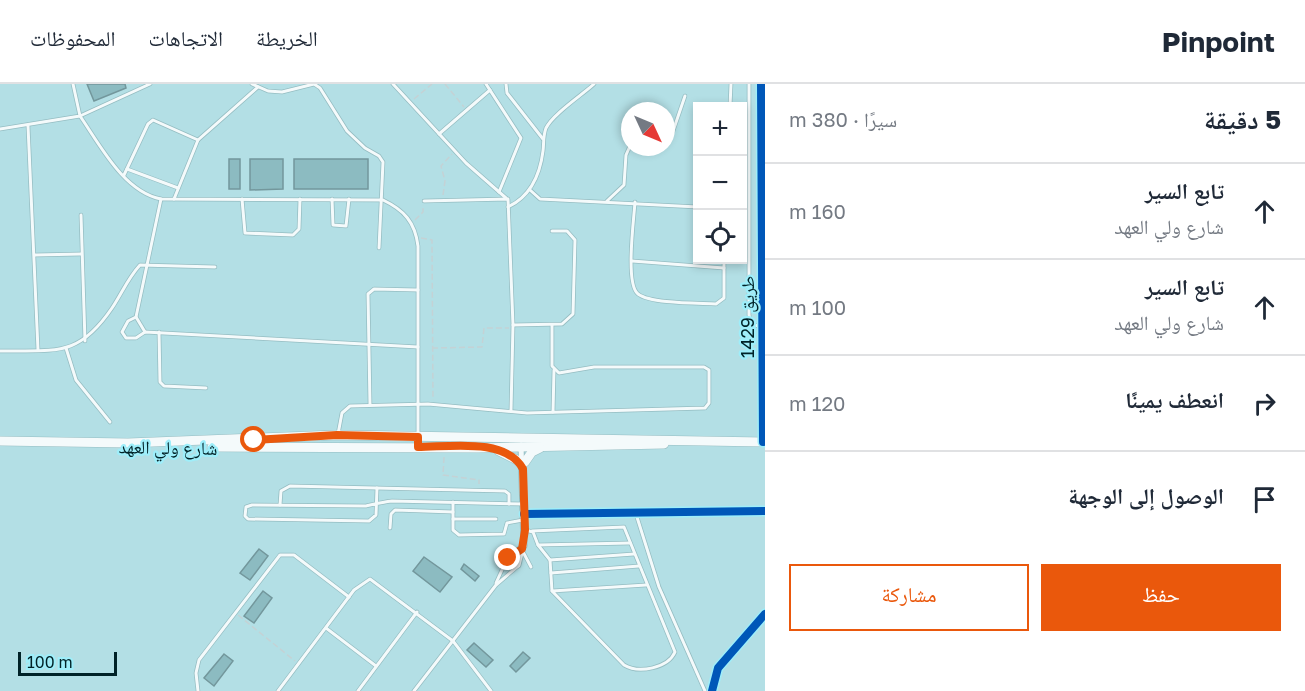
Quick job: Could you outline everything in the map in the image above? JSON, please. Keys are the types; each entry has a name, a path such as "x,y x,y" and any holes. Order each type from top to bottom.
{"main road":[{"name":"شارع ولي العهد","path":"0,443 128,443 337,435 418,442 445,447 488,448 523,442 542,447 675,444 695,441"},
{"name":"شارع ولي العهد","path":"0,443 764,442"},
{"path":"488,448 509,454 523,464 532,452 542,447"}],"street":[{"name":"طريق 1429","path":"761,84 764,442"},
{"path":"518,565 525,530 523,442"},
{"path":"524,517 635,512 765,511"},
{"path":"508,558 522,549"},
{"path":"712,691 712,682 718,668 765,614"}],"lane":[{"path":"73,84 80,116 124,175 145,196 160,199 383,200 400,208 412,223 417,238 418,442"},
{"path":"0,129 80,116 148,84"},
{"path":"252,84 282,92 294,91 307,84 320,88 347,131 365,148 379,156 383,162 379,248"},
{"path":"393,84 455,151 508,199"},
{"path":"486,84 521,138 499,192"},
{"path":"506,84 507,93 543,140"},
{"path":"508,207 521,201 530,190 541,164 543,140 550,122 594,84"},
{"path":"730,102 731,84"},
{"path":"749,84 749,315 751,324 762,328"},
{"path":"174,199 198,141 258,87"},
{"path":"439,134 490,90"},
{"path":"675,125 685,96"},
{"path":"124,175 148,124 153,120 198,141"},
{"path":"28,126 38,350"},
{"path":"607,201 622,189 628,156"},
{"path":"127,169 178,188"},
{"path":"530,190 540,199 693,207"},
{"path":"146,332 136,317 160,199"},
{"path":"242,199 245,233 293,235 299,230 300,199"},
{"path":"332,199 333,225 346,226 349,199"},
{"path":"424,201 508,199"},
{"path":"508,199 513,327 511,411"},
{"path":"635,202 633,288 641,296 716,304 724,298 724,264"},
{"path":"81,215 85,341"},
{"path":"513,327 552,325 568,320 574,310 575,240 567,231 552,231"},
{"path":"34,255 81,254"},
{"path":"632,261 724,268"},
{"path":"0,351 66,348 85,341 113,306 140,265 215,267"},
{"path":"370,405 368,294 370,291 418,290"},
{"path":"136,317 128,321 122,332 130,339 146,332 159,332 418,347"},
{"path":"552,325 553,412"},
{"path":"159,332 160,382 164,386 206,388"},
{"path":"66,348 76,380 110,422"},
{"path":"337,435 345,408 370,405 419,404 553,412 705,408 710,403 707,367 594,367 568,373 554,370"},
{"path":"280,505 281,491 290,486 505,491 509,494 509,504"},
{"path":"377,488 376,504 375,517 369,521 248,519 245,516 244,510 248,505 376,504 392,501 524,504"},
{"path":"453,502 453,530 459,535 504,534 507,523 524,517"},
{"path":"390,528 391,514 395,510 453,512"},
{"path":"635,512 650,562 705,691"},
{"path":"453,519 496,519"},
{"path":"525,530 621,525 626,530 646,585 675,652 667,662 639,670 624,665 552,591 550,561 532,531"},
{"path":"538,544 630,543"},
{"path":"522,549 531,567"},
{"path":"198,691 196,673 200,660 273,563 284,553 294,555 349,597"},
{"path":"550,561 634,554"},
{"path":"496,585 508,558"},
{"path":"414,691 496,585 518,565"},
{"path":"551,573 639,566"},
{"path":"278,691 359,584 370,579 453,641 490,691"},
{"path":"552,591 646,585"},
{"path":"360,690 417,612"},
{"path":"326,628 376,666"}],"path":[{"path":"410,103 432,84"},
{"path":"445,84 467,110"},
{"path":"443,201 445,181 441,166 455,151"},
{"path":"412,223 423,212 424,201"},
{"path":"417,238 432,240 433,405"},
{"path":"432,348 482,347 484,328 513,327"},
{"path":"445,447 442,475 479,480 479,490"},
{"path":"235,613 298,664"}],"building":[{"path":"87,84 125,84 126,88 94,101"},
{"path":"229,159 240,159 240,189 229,189"},
{"path":"250,159 283,159 283,189 250,190"},
{"path":"294,159 368,159 368,189 294,189"},
{"path":"259,549 268,556 250,580 240,573"},
{"path":"424,557 452,577 440,592 413,571"},
{"path":"464,564 479,576 475,581 461,569"},
{"path":"263,591 272,598 254,623 244,616"},
{"path":"474,643 493,660 486,667 467,650"},
{"path":"523,652 530,658 516,672 510,666"},
{"path":"224,654 233,661 214,686 204,678"}],"cycle path":[{"path":"761,84 763,442"},
{"path":"524,514 765,511"},
{"path":"712,691 718,668 765,614"}],"route":[{"path":"254,440 337,435 418,437 418,447 488,448 509,454 520,462 523,469 525,530 524,546 508,558"}]}
